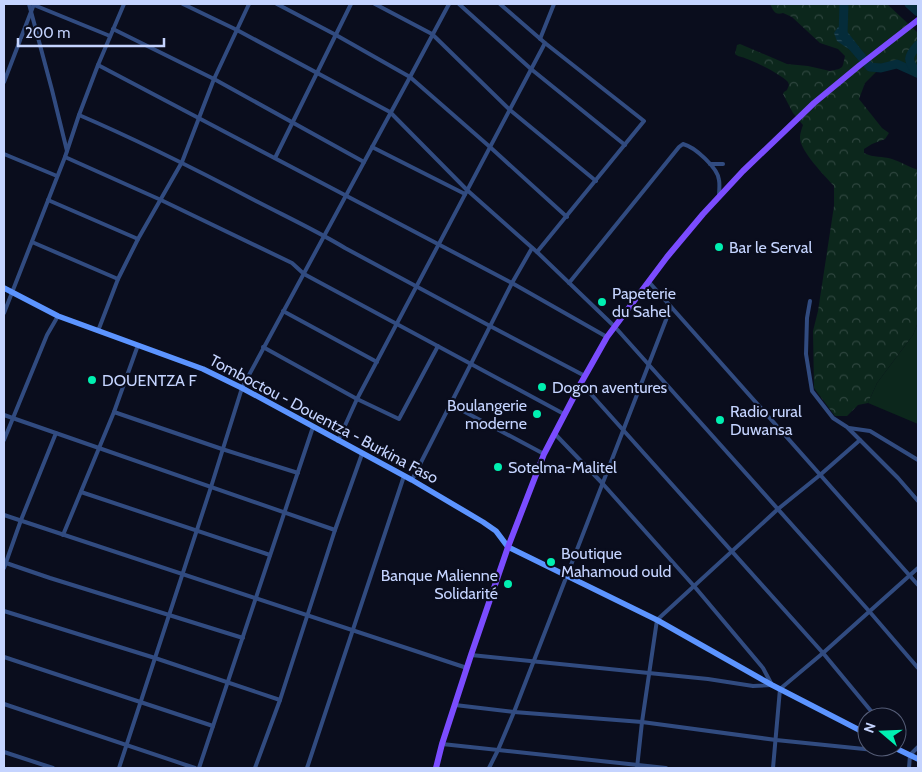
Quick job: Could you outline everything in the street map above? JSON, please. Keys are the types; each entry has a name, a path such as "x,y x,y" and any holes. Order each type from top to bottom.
{"main road":[{"path":"436,768 442,744 508,547 544,454 581,383 608,337 691,228 763,150 814,103 869,57 916,22"},
{"name":"Tomboctou - Douentza - Burkina Faso","path":"4,288 58,316 203,369 242,388 412,480 483,522 496,531 508,547"},
{"path":"508,547 657,620 780,689 857,729"},
{"path":"907,754 918,759"}],"street":[{"path":"29,4 67,151"},
{"path":"4,314 65,157 98,65 124,4"},
{"path":"183,4 237,30 390,112 466,192 537,252 615,327 870,611 918,668"},
{"path":"98,331 118,279 138,238 182,162 214,79 249,4"},
{"path":"277,4 410,77 567,217"},
{"path":"275,158 351,4"},
{"path":"375,4 432,34 510,110 596,181"},
{"path":"119,768 242,388 449,4"},
{"path":"459,4 531,69 624,145"},
{"path":"500,4 540,39 644,121 537,252"},
{"path":"540,39 554,4"},
{"path":"4,82 34,5 110,36"},
{"path":"113,29 214,79 364,162"},
{"path":"338,441 357,399 545,43"},
{"path":"98,65 439,244 608,337"},
{"path":"79,115 182,162 291,220 324,235 585,376"},
{"path":"569,283 678,147 683,144 688,145 710,164 717,173 719,196"},
{"path":"372,147 466,192"},
{"path":"4,154 57,176"},
{"path":"65,157 161,200 292,263 304,274 564,415"},
{"path":"710,164 723,164"},
{"path":"48,200 138,238"},
{"path":"32,242 118,279"},
{"path":"412,480 470,364 532,248"},
{"path":"648,282 918,584"},
{"path":"810,301 807,318 806,354 812,391 833,418 860,440 918,501"},
{"path":"489,768 514,712 671,307"},
{"path":"283,311 377,362"},
{"path":"4,440 47,335 58,316"},
{"path":"63,535 114,412 138,345"},
{"path":"263,348 357,399 399,419 438,346"},
{"path":"581,383 823,652 868,707"},
{"path":"450,404 544,454"},
{"path":"114,412 298,473"},
{"path":"4,415 335,530"},
{"path":"199,768 313,427"},
{"path":"847,428 870,431 918,460"},
{"path":"4,568 20,520 56,433"},
{"path":"471,655 708,679 753,686 772,684 763,668 694,586 603,484 555,434"},
{"path":"637,766 657,620 778,509 860,440"},
{"path":"255,768 280,700 335,530 362,454"},
{"path":"307,768 404,476"},
{"path":"81,492 270,556"},
{"path":"4,515 467,668"},
{"path":"6,563 243,638"},
{"path":"773,768 780,689 918,568"},
{"path":"4,611 155,658 280,700"},
{"path":"4,658 213,726"},
{"path":"4,704 195,768"},
{"path":"455,705 514,712 642,722 776,740 857,748"},
{"path":"442,744 666,768"},
{"path":"909,768 910,755 918,748"},
{"path":"4,752 53,768"}],"green space":[{"path":"770,4 887,4 918,32 918,78 902,63 879,69 865,83 859,99 882,128 889,133 885,139 864,149 864,153 892,159 918,170 918,322 913,335 877,383 868,403 858,405 847,416 835,416 814,388 813,331 818,311 834,206 834,186 813,163 804,149 800,135 803,125 793,113 783,94 787,90 788,82 764,67 735,54 737,45 740,44 787,64 830,71 842,67 845,56 838,49 820,43 792,17 783,13 776,13"},
{"path":"918,322 918,424 868,403 877,383 913,335"}],"water":[{"path":"838,27 846,30 859,47 853,52 837,41 834,33"}],"waterway":[{"path":"844,4 843,35 870,67 881,68 897,64 917,73"},
{"path":"909,4 918,12"},
{"path":"917,73 911,65 910,56 918,45"}],"place":[{"name":"Bar le Serval","path":"719,247"},
{"name":"Papeterie du Sahel","path":"602,302"},
{"name":"DOUENTZA F","path":"92,380"},
{"name":"Dogon aventures","path":"542,387"},
{"name":"Boulangerie moderne","path":"537,414"},
{"name":"Radio rural Duwansa","path":"720,420"},
{"name":"Sotelma-Malitel","path":"498,467"},
{"name":"Boutique Mahamoud ould","path":"551,562"},
{"name":"Banque Malienne Solidarité","path":"508,584"}]}
